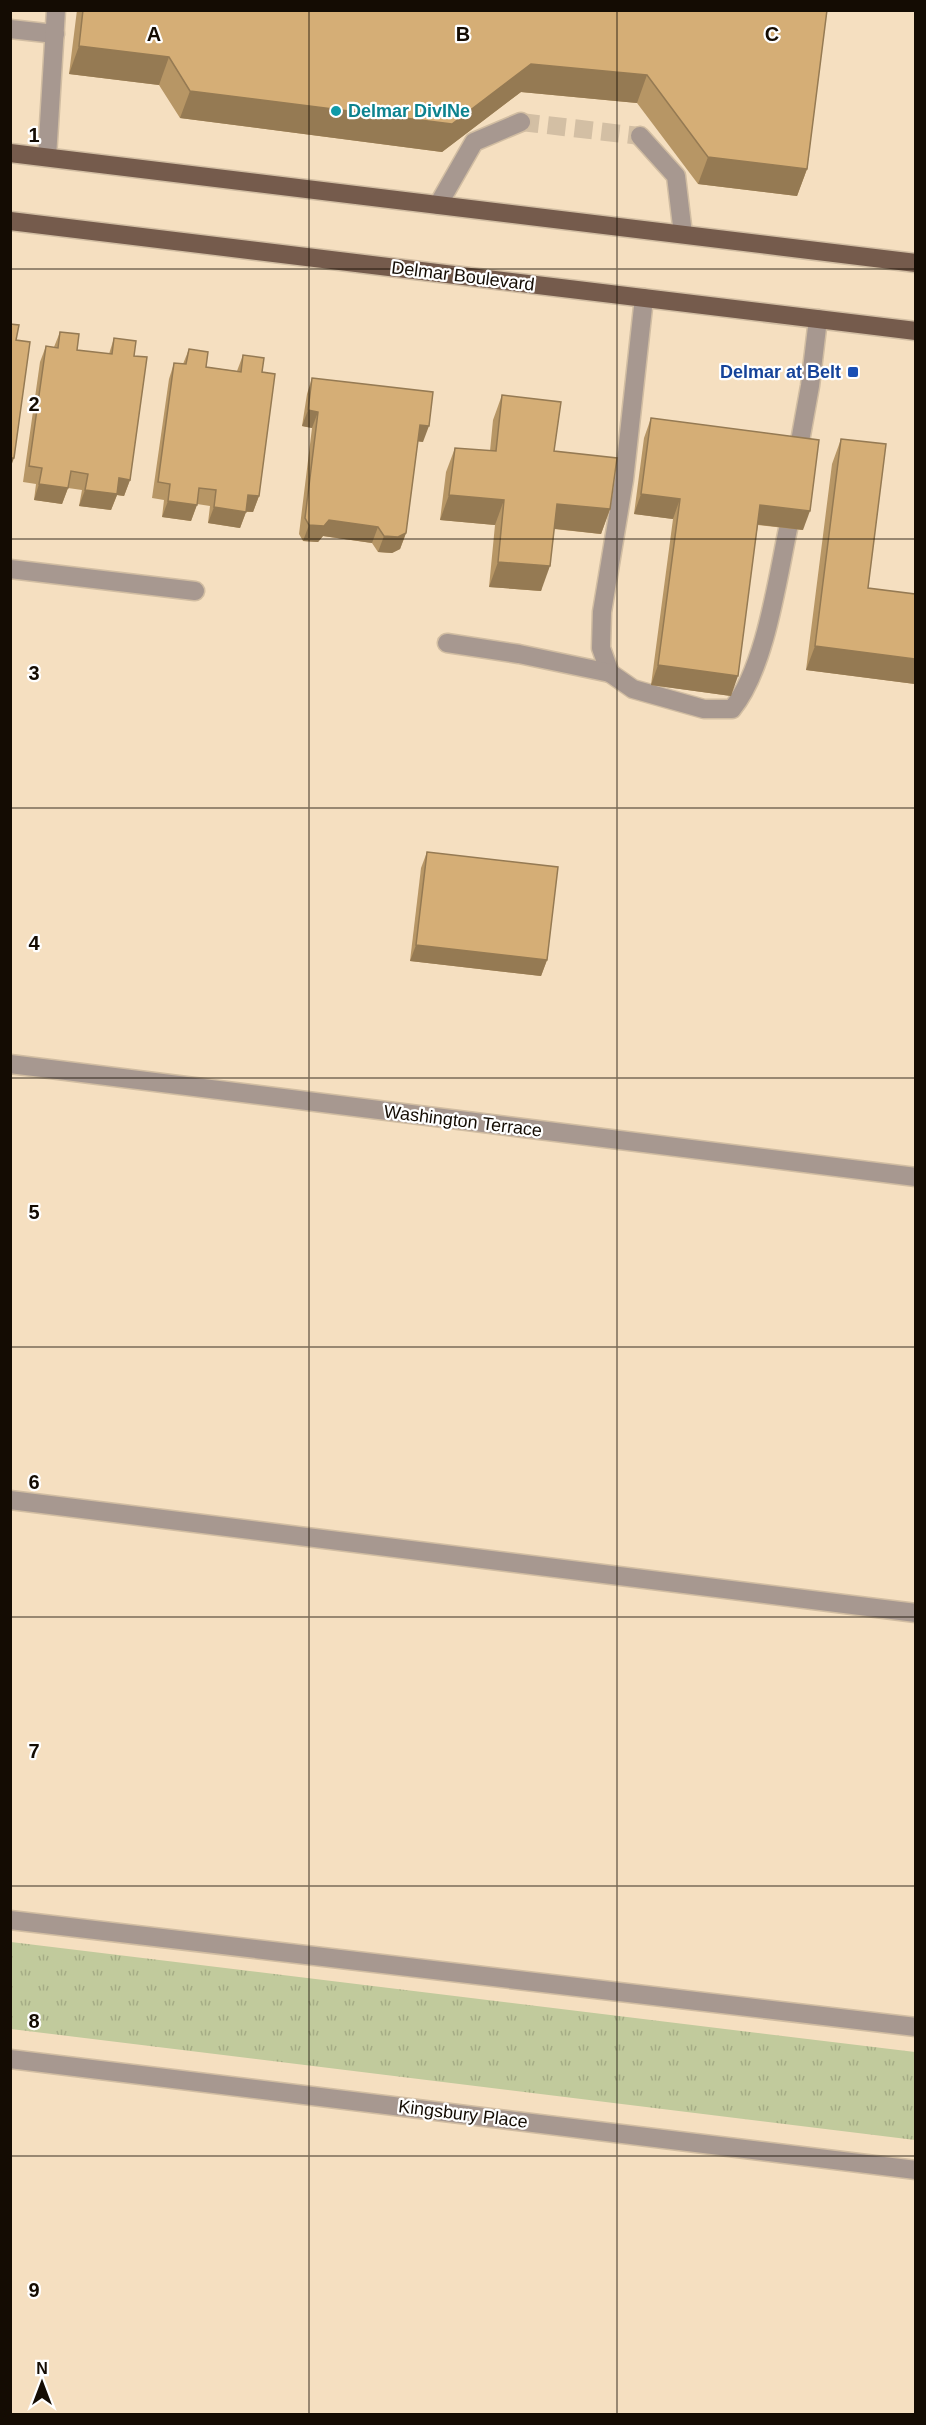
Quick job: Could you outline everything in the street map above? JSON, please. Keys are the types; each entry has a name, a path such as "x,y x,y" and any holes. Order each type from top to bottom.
{"main road":[{"path":"10,153 915,263"},
{"name":"Delmar Boulevard","path":"10,221 915,331"}],"street":[{"path":"47,157 56,10"},
{"path":"10,29 55,34"},
{"path":"438,205 474,142 520,122"},
{"path":"640,136 676,176 683,234"},
{"path":"610,673 601,648 602,612 624,480 644,298"},
{"path":"797,458 810,386 818,319"},
{"path":"447,643 519,654 610,673 643,692 704,709 732,709 742,697 767,631 788,529"},
{"path":"10,569 195,591"},
{"name":"Washington Terrace","path":"10,1064 915,1177"},
{"path":"10,1500 915,1613"},
{"path":"10,1920 915,2027"},
{"name":"Kingsbury Place","path":"10,2059 915,2170"}],"green space":[{"path":"11,1942 915,2052 915,2140 11,2029"}],"building":[{"name":"Delmar DivINe","path":"83,10 827,10 807,169 708,157 647,75 531,64 452,124 190,91 169,57 79,46"},
{"path":"10,324 19,325 16,340 30,342 14,458 10,458"},
{"path":"60,332 79,334 77,350 112,354 114,338 136,341 134,356 147,357 130,480 119,478 117,494 85,490 88,474 71,471 68,488 39,484 42,468 29,466 46,346 58,348"},
{"path":"189,349 208,352 206,367 241,372 243,355 264,358 262,372 275,374 259,496 248,495 246,512 214,507 216,490 199,488 197,505 168,501 170,484 158,482 174,363 186,364"},
{"path":"312,378 433,392 429,426 420,425 406,533 398,537 384,536 378,527 329,520 324,526 309,525 305,518 318,412 308,410"},
{"path":"502,395 561,402 554,451 617,458 610,509 557,504 550,566 498,562 504,500 449,495 455,448 496,451"},
{"path":"651,418 819,440 810,511 760,505 738,676 658,665 680,499 641,494"},
{"path":"841,439 886,444 868,588 915,594 915,659 815,646"},
{"path":"427,852 558,867 547,960 416,945"}],"tunnel":[{"path":"521,122 640,136"}],"place":[{"name":"Delmar DivINe","path":"336,111"},
{"name":"Delmar at Belt","path":"853,372"}]}
